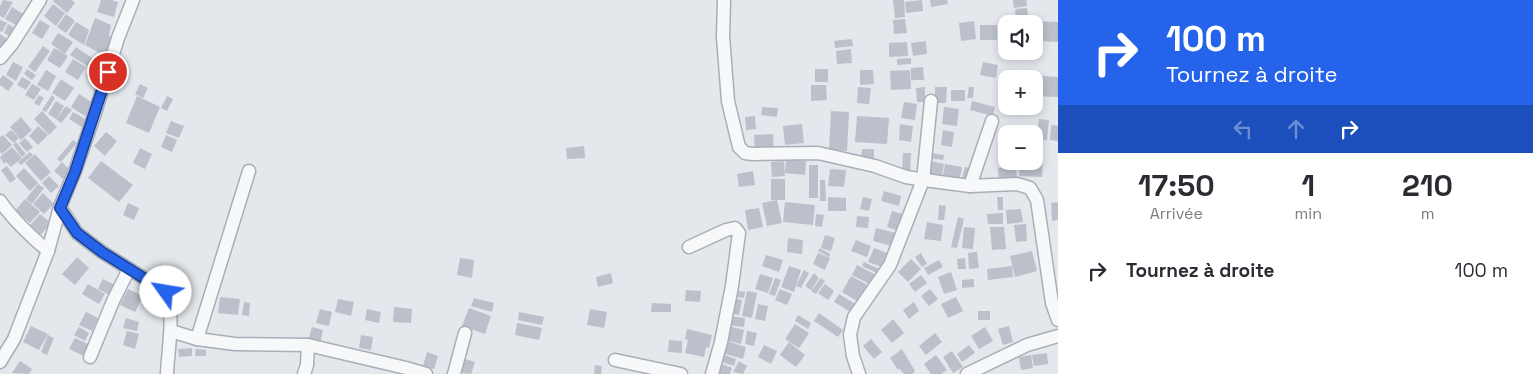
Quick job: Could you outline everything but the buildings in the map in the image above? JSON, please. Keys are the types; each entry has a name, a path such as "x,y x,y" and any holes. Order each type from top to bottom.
{"street":[{"path":"0,58 12,44 40,0"},
{"path":"0,362 14,339 48,251 60,208 75,172 101,97 118,38 133,0"},
{"path":"724,0 723,37 728,101 739,147 745,153 818,153 875,166 906,177 923,180 970,186 1017,184 1030,188 1037,200 1052,303 1058,320"},
{"path":"859,374 853,356 850,335 854,317 890,265 923,180 931,101"},
{"path":"970,186 992,121"},
{"path":"197,339 249,171"},
{"path":"0,201 17,223 48,251"},
{"path":"60,208 77,233 102,252 166,292 169,300 171,331 167,374"},
{"path":"689,247 726,230 735,228 739,233 732,286 721,342 712,374"},
{"path":"90,357 113,301 129,269"},
{"path":"171,331 197,339 235,344 308,345 426,374"},
{"path":"454,374 465,333"},
{"path":"967,374 1027,345 1058,336"},
{"path":"304,374 308,345"},
{"path":"615,360 681,374"}],"route":[{"path":"108,72 75,172 60,208 77,233 102,252 166,292"}]}
